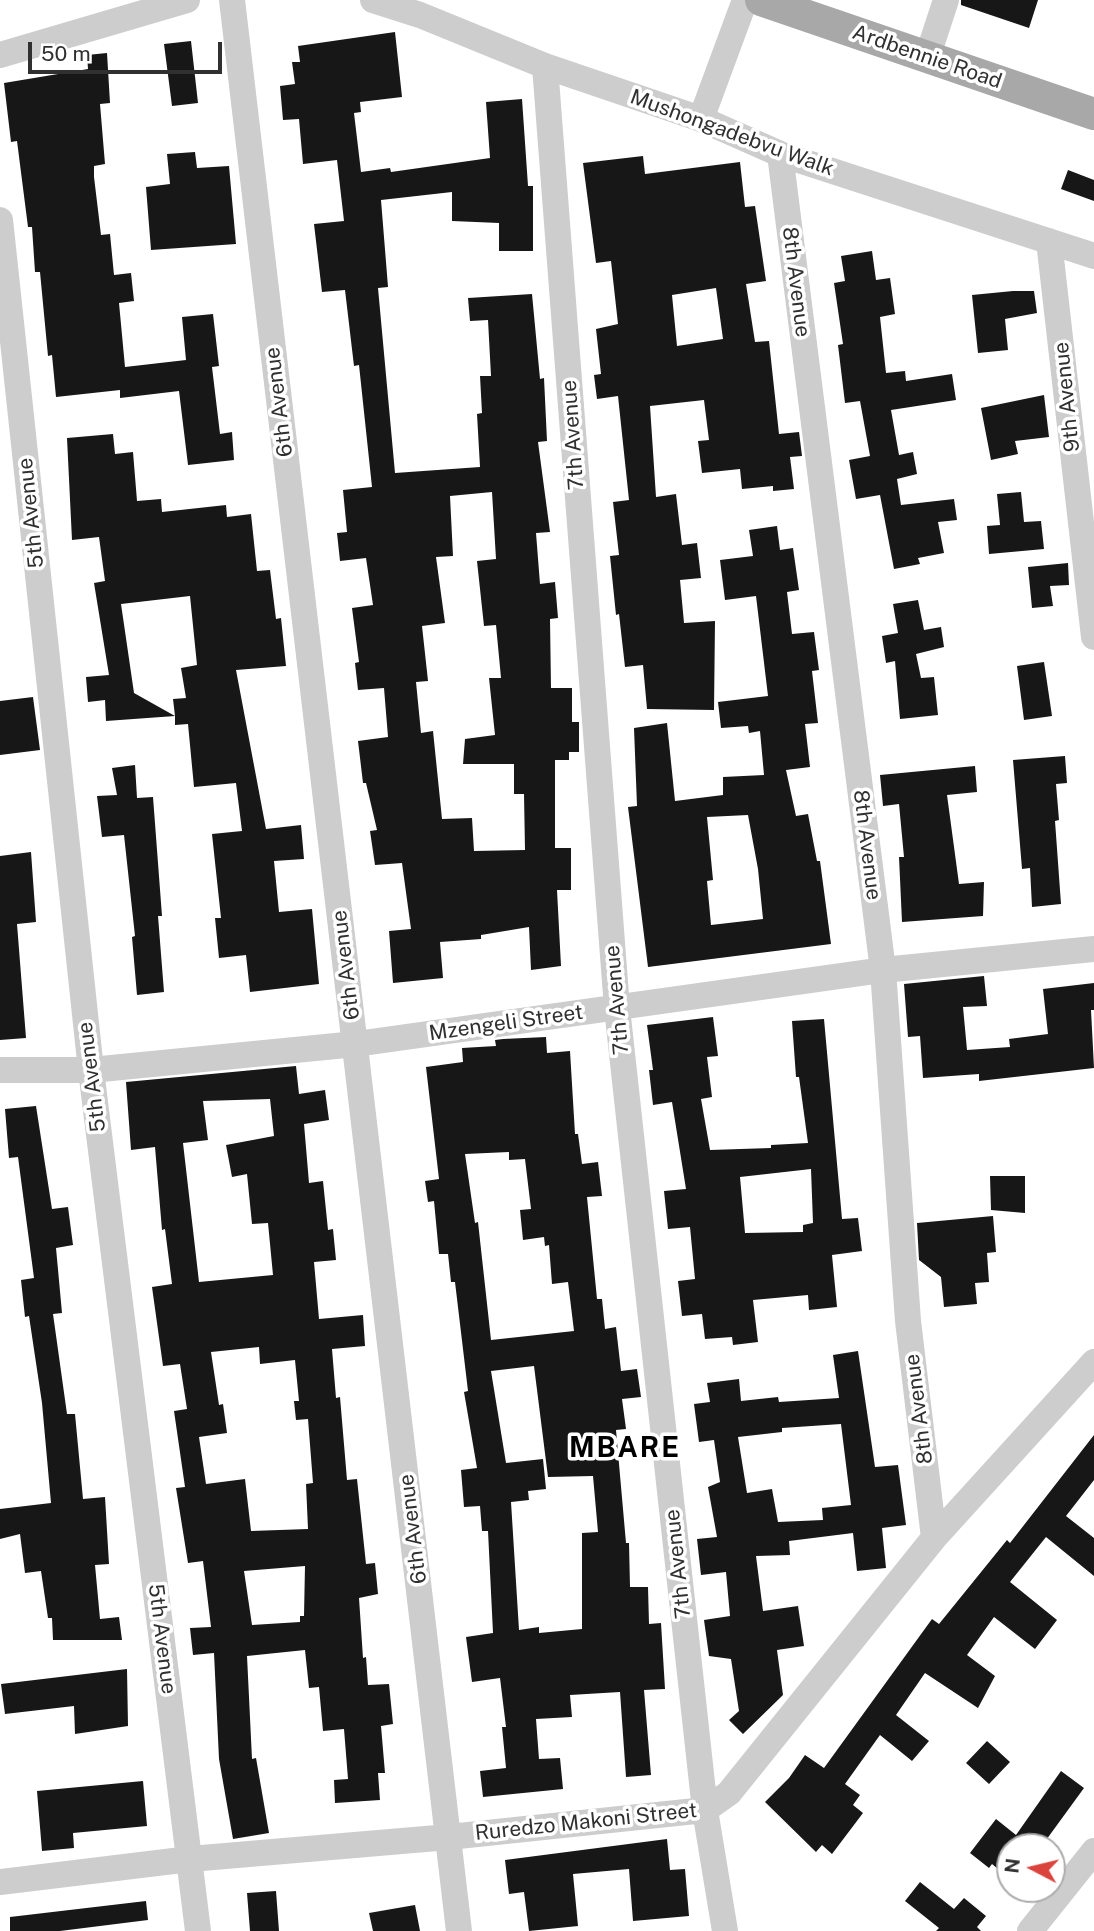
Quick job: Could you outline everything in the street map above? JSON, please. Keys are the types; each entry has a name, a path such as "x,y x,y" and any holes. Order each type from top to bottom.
{"main road":[{"name":"Ardbennie Road","path":"761,0 1094,114"}],"street":[{"path":"0,55 187,0"},
{"name":"6th Avenue","path":"232,0 459,1931"},
{"name":"Mushongadebvu Walk","path":"373,0 420,15 545,66 701,119 780,154 1094,256"},
{"path":"701,119 745,0"},
{"path":"927,58 946,0"},
{"name":"7th Avenue","path":"545,66 617,1009 705,1810 725,1931"},
{"name":"8th Avenue","path":"780,154 883,970 908,1321 934,1538"},
{"name":"5th Avenue","path":"0,220 91,1070 198,1931"},
{"name":"9th Avenue","path":"1049,241 1094,637"},
{"name":"Mzengeli Street","path":"0,1070 91,1070 356,1044 883,970 1094,949"},
{"name":"Ruredzo Makoni Street","path":"0,1882 190,1859 449,1838 705,1810 729,1793 934,1538 1094,1362"},
{"path":"1030,1931 1094,1851"}],"building":[{"path":"961,0 1038,0 1029,28 961,5"},
{"path":"395,32 402,97 360,102 361,112 354,113 361,172 390,168 391,172 490,158 486,102 522,99 528,186 533,186 533,251 499,251 499,223 452,221 452,192 381,200 388,287 378,288 395,473 480,467 477,414 482,413 480,376 491,376 488,320 470,321 468,298 532,294 540,379 544,378 547,441 538,442 550,532 536,533 540,584 555,582 558,618 550,619 551,688 572,688 572,722 579,722 579,752 569,752 569,760 555,760 555,848 571,848 571,890 557,890 561,966 531,970 529,927 481,935 481,939 440,942 443,978 393,983 389,931 411,929 402,863 375,865 370,831 377,830 366,783 363,783 358,741 388,737 384,688 358,690 355,663 359,662 352,608 373,605 366,558 340,561 337,533 347,532 343,490 372,487 359,365 354,366 345,290 322,292 314,224 344,221 337,160 303,164 299,119 283,120 280,86 295,84 292,62 300,62 298,46","holes":["492,492 496,559 477,561 484,626 496,625 501,678 489,678 495,735 465,739 463,764 514,764 514,794 524,794 525,850 474,851 472,818 442,819 433,731 421,733 416,682 428,681 422,626 445,623 436,557 453,556 450,496"]},
{"path":"191,41 198,103 172,106 164,44"},
{"path":"107,53 110,103 100,104 105,164 94,166 94,177 101,235 110,234 114,275 131,273 134,301 119,303 125,367 186,360 182,317 213,314 219,366 212,367 220,434 232,432 234,460 188,465 179,391 120,398 120,390 56,397 52,355 48,356 40,272 35,272 32,227 28,227 17,141 11,142 4,83 88,69 87,55"},
{"path":"195,152 197,168 229,166 236,244 151,250 146,187 170,184 167,154"},
{"path":"643,156 645,174 740,162 745,207 755,206 766,281 746,284 755,342 769,341 779,434 799,432 802,456 790,457 794,489 773,491 773,486 742,489 740,469 702,473 698,441 709,440 704,400 650,406 656,497 676,494 682,545 697,543 701,578 680,580 684,623 715,621 714,710 647,709 643,665 625,667 610,556 619,555 613,502 629,500 618,396 597,399 594,375 601,374 596,329 618,324 611,261 596,263 583,163","holes":["716,288 723,339 677,346 672,295"]},
{"path":"1068,170 1094,180 1094,201 1061,189"},
{"path":"872,251 876,280 890,278 895,314 880,317 886,373 905,371 906,381 952,374 956,400 891,410 899,455 913,452 917,474 897,479 901,505 954,499 957,520 938,522 944,553 918,558 920,564 894,569 880,495 856,499 849,460 870,456 860,401 845,403 838,345 843,344 834,283 845,281 841,256"},
{"path":"1034,291 1037,313 1005,319 1008,350 978,353 972,295"},
{"path":"1044,395 1049,437 1015,441 1018,454 991,460 981,408"},
{"path":"113,434 115,454 133,452 137,501 161,499 162,512 226,505 227,517 251,514 257,571 270,570 276,619 281,618 286,666 236,670 266,829 301,825 304,859 274,861 279,912 312,909 319,984 250,992 246,955 219,958 215,918 221,918 212,834 242,831 236,783 194,787 188,724 175,725 175,716 106,721 105,700 88,702 86,677 109,675 94,583 105,581 99,537 72,540 67,438","holes":["190,596 197,665 181,668 186,698 173,699 175,716 134,693 121,604"]},
{"path":"1021,492 1024,522 1041,521 1044,549 989,554 987,526 1000,525 997,494"},
{"path":"777,526 780,550 793,548 799,590 787,592 792,634 814,632 819,670 812,671 818,723 805,724 810,767 786,770 796,816 808,814 817,861 820,861 831,944 648,967 628,807 637,806 634,728 667,723 675,801 723,795 723,777 764,775 760,731 749,733 748,726 721,728 718,702 768,696 756,596 725,600 720,560 753,556 749,530","holes":["748,815 758,869 763,919 711,925 707,881 713,880 707,817"]},
{"path":"1068,563 1069,585 1050,586 1053,606 1032,608 1028,567"},
{"path":"918,600 924,630 941,627 944,647 916,654 921,678 934,677 938,715 900,719 895,661 886,663 882,636 898,633 893,604"},
{"path":"1044,662 1052,716 1024,720 1017,666"},
{"path":"33,697 40,750 0,755 0,701"},
{"path":"1065,756 1067,783 1056,784 1059,820 1055,821 1061,904 1032,907 1030,868 1022,869 1013,760"},
{"path":"135,765 137,798 153,797 162,916 158,916 164,992 137,995 132,937 135,936 124,835 102,837 97,796 117,795 112,768"},
{"path":"975,766 977,792 947,795 959,884 984,882 983,916 902,922 899,857 904,857 899,804 883,806 880,775"},
{"path":"31,852 36,922 17,924 26,1038 0,1040 0,856"},
{"path":"984,976 987,1006 963,1007 967,1050 1010,1047 1009,1039 1048,1034 1043,989 1094,983 1094,1010 1091,1010 1094,1068 979,1081 979,1074 923,1078 920,1036 908,1037 904,984"},
{"path":"713,1017 718,1056 707,1057 712,1097 701,1099 710,1150 771,1148 771,1145 808,1143 799,1077 796,1077 792,1021 824,1019 842,1219 858,1218 862,1251 832,1255 837,1307 809,1310 808,1295 753,1300 758,1342 733,1345 732,1337 705,1339 702,1314 682,1316 678,1281 695,1279 690,1227 668,1229 664,1191 686,1189 672,1102 653,1105 649,1070 653,1070 647,1025","holes":["811,1169 813,1223 803,1225 803,1232 745,1233 740,1177"]},
{"path":"546,1037 547,1053 570,1051 575,1134 578,1134 582,1164 598,1162 602,1196 587,1197 597,1299 602,1299 605,1329 616,1327 621,1371 637,1369 641,1397 622,1399 626,1429 616,1430 626,1543 629,1543 630,1587 648,1587 649,1624 661,1623 665,1689 644,1690 651,1775 626,1777 620,1692 570,1695 572,1717 536,1719 539,1759 560,1758 563,1789 483,1797 480,1771 506,1768 502,1727 506,1727 500,1678 472,1682 466,1637 493,1633 488,1531 482,1531 480,1506 464,1507 461,1470 477,1468 464,1392 468,1391 455,1282 451,1282 448,1254 439,1254 434,1201 428,1202 425,1181 439,1179 426,1067 463,1062 462,1048 496,1046 495,1040","holes":["509,1152 509,1160 525,1159 531,1209 520,1210 523,1240 544,1237 545,1246 549,1245 552,1284 568,1282 574,1331 491,1340 478,1222 475,1223 465,1154","534,1366 548,1477 593,1476 598,1532 582,1533 582,1629 539,1633 539,1627 519,1630 511,1502 529,1500 528,1491 546,1489 543,1459 506,1463 491,1371"]},
{"path":"296,1066 299,1094 325,1090 329,1120 304,1124 309,1183 323,1181 328,1230 333,1229 336,1260 314,1262 319,1319 363,1315 365,1346 332,1349 336,1398 340,1397 347,1480 357,1479 366,1564 375,1563 378,1594 359,1598 363,1658 366,1657 368,1685 389,1684 393,1724 381,1726 385,1773 378,1773 380,1800 335,1803 334,1780 348,1779 344,1729 323,1731 319,1687 309,1688 305,1650 247,1656 252,1759 256,1758 269,1833 233,1839 219,1759 214,1653 193,1655 190,1628 211,1627 203,1561 188,1563 176,1488 185,1487 174,1411 187,1409 180,1364 163,1366 152,1287 172,1284 165,1229 162,1230 155,1147 131,1150 126,1082","holes":["270,1099 274,1136 226,1145 232,1177 247,1174 252,1224 268,1223 273,1275 199,1282 183,1143 208,1140 203,1101","259,1347 260,1364 295,1360 299,1401 294,1401 296,1420 308,1419 313,1483 306,1484 308,1529 251,1531 245,1479 206,1484 199,1437 227,1433 223,1404 219,1405 211,1352","305,1566 304,1616 300,1616 300,1622 252,1625 244,1571"]},
{"path":"36,1106 52,1209 68,1207 73,1245 56,1248 62,1313 53,1314 67,1414 75,1414 83,1499 105,1497 109,1564 95,1565 100,1619 119,1617 122,1640 53,1640 52,1618 48,1618 41,1571 25,1573 20,1534 0,1539 0,1509 51,1503 42,1403 29,1316 25,1317 21,1280 34,1278 18,1157 9,1158 5,1109"},
{"path":"990,1176 1025,1176 1025,1213 991,1210"},
{"path":"993,1216 996,1252 987,1253 989,1282 975,1283 977,1304 944,1307 941,1277 919,1260 917,1223"},
{"path":"858,1351 875,1467 898,1465 906,1525 882,1528 886,1568 857,1571 853,1533 789,1541 790,1555 756,1556 763,1611 798,1606 804,1646 777,1650 783,1695 743,1734 729,1720 739,1711 731,1659 709,1656 704,1620 730,1616 726,1572 701,1575 697,1539 717,1537 708,1487 720,1482 714,1440 699,1442 694,1404 710,1402 707,1383 739,1379 741,1401 778,1397 779,1402 839,1398 833,1355","holes":["841,1424 851,1505 822,1508 823,1520 778,1522 772,1489 747,1493 738,1437 782,1432 782,1428"]},
{"path":"1094,1435 1094,1480 1066,1516 1094,1538 1094,1576 1046,1537 1010,1582 1057,1620 1035,1649 994,1617 967,1655 995,1676 978,1708 925,1673 896,1715 929,1741 912,1761 880,1735 845,1784 860,1795 853,1805 863,1813 832,1854 822,1845 816,1852 765,1802 789,1778 805,1755 824,1768 932,1619 939,1624 1007,1540 1010,1543"},
{"path":"127,1669 128,1726 75,1734 74,1706 5,1714 1,1684"},
{"path":"987,1741 1010,1762 989,1784 966,1763"},
{"path":"1061,1771 1084,1788 1051,1833 1017,1833"},
{"path":"143,1781 147,1826 73,1833 74,1848 42,1851 37,1791"},
{"path":"996,1819 1014,1833 996,1833 996,1867 992,1864 989,1868 970,1853"},
{"path":"667,1839 670,1870 685,1869 689,1916 633,1921 629,1869 573,1874 578,1926 529,1931 524,1892 509,1894 505,1860"},
{"path":"920,1882 954,1909 964,1898 986,1916 977,1927 981,1931 936,1931 939,1928 905,1901"},
{"path":"276,1891 279,1931 250,1931 247,1893"},
{"path":"146,1901 148,1920 60,1931 10,1931 10,1917"},
{"path":"415,1905 420,1931 373,1931 369,1913"}],"district":[{"name":"MBARE","path":"625,1448"}]}
